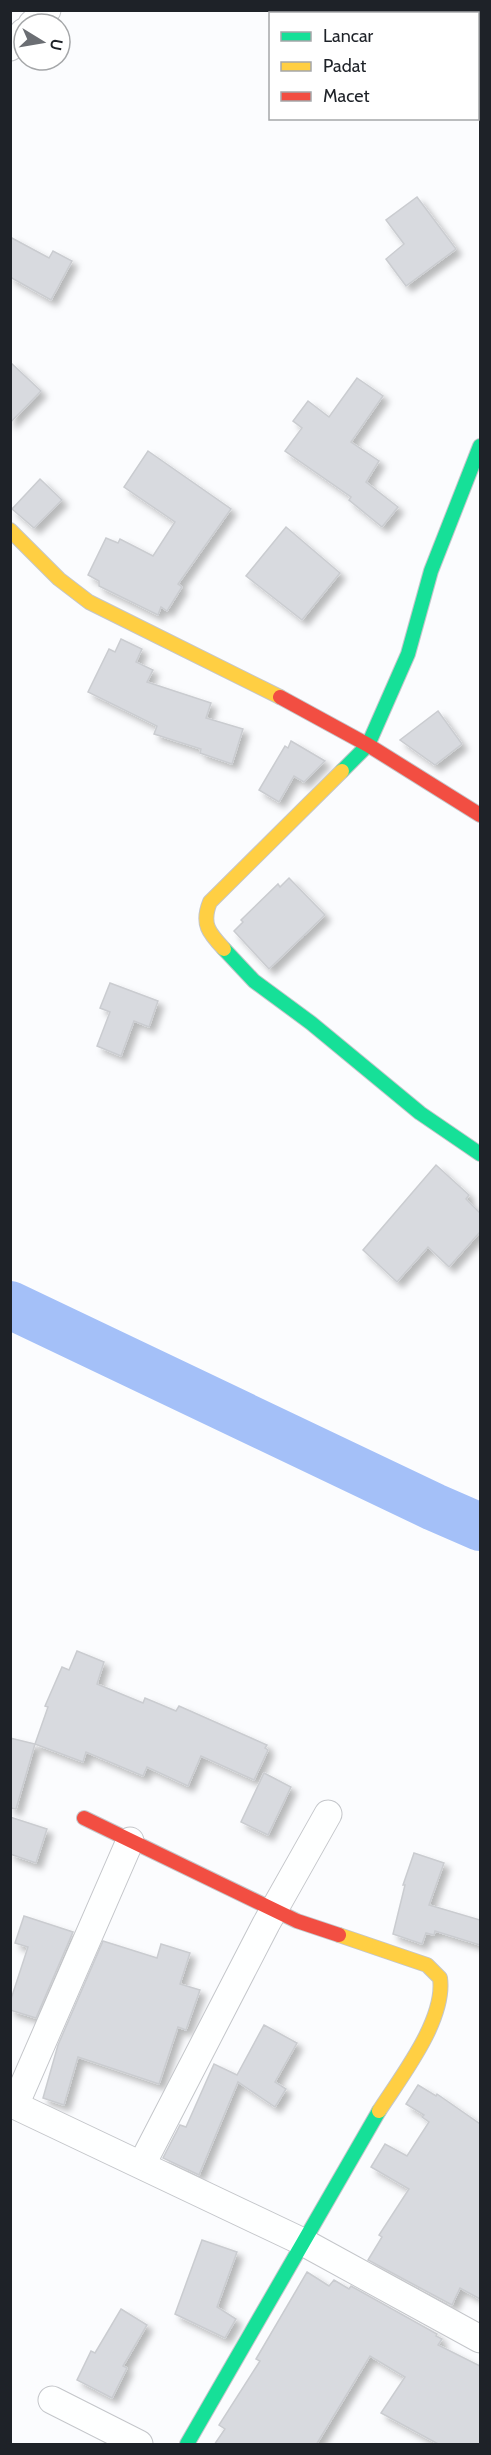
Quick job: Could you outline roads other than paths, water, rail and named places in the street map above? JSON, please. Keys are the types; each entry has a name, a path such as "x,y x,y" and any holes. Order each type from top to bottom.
{"street":[{"path":"480,446 431,571 408,654 368,745 210,902 205,914 206,929 254,981 310,1023 420,1113 480,1154"},
{"path":"10,530 59,579 89,602 231,671 368,745 480,815"},
{"path":"142,2164 266,1924 328,1814"},
{"path":"84,1818 275,1911 435,1968 442,1985 428,2029 187,2445"},
{"path":"130,1841 13,2104 303,2242 480,2339"},
{"path":"52,2400 139,2445"}],"waterway":[{"path":"10,1305 480,1527"}]}
